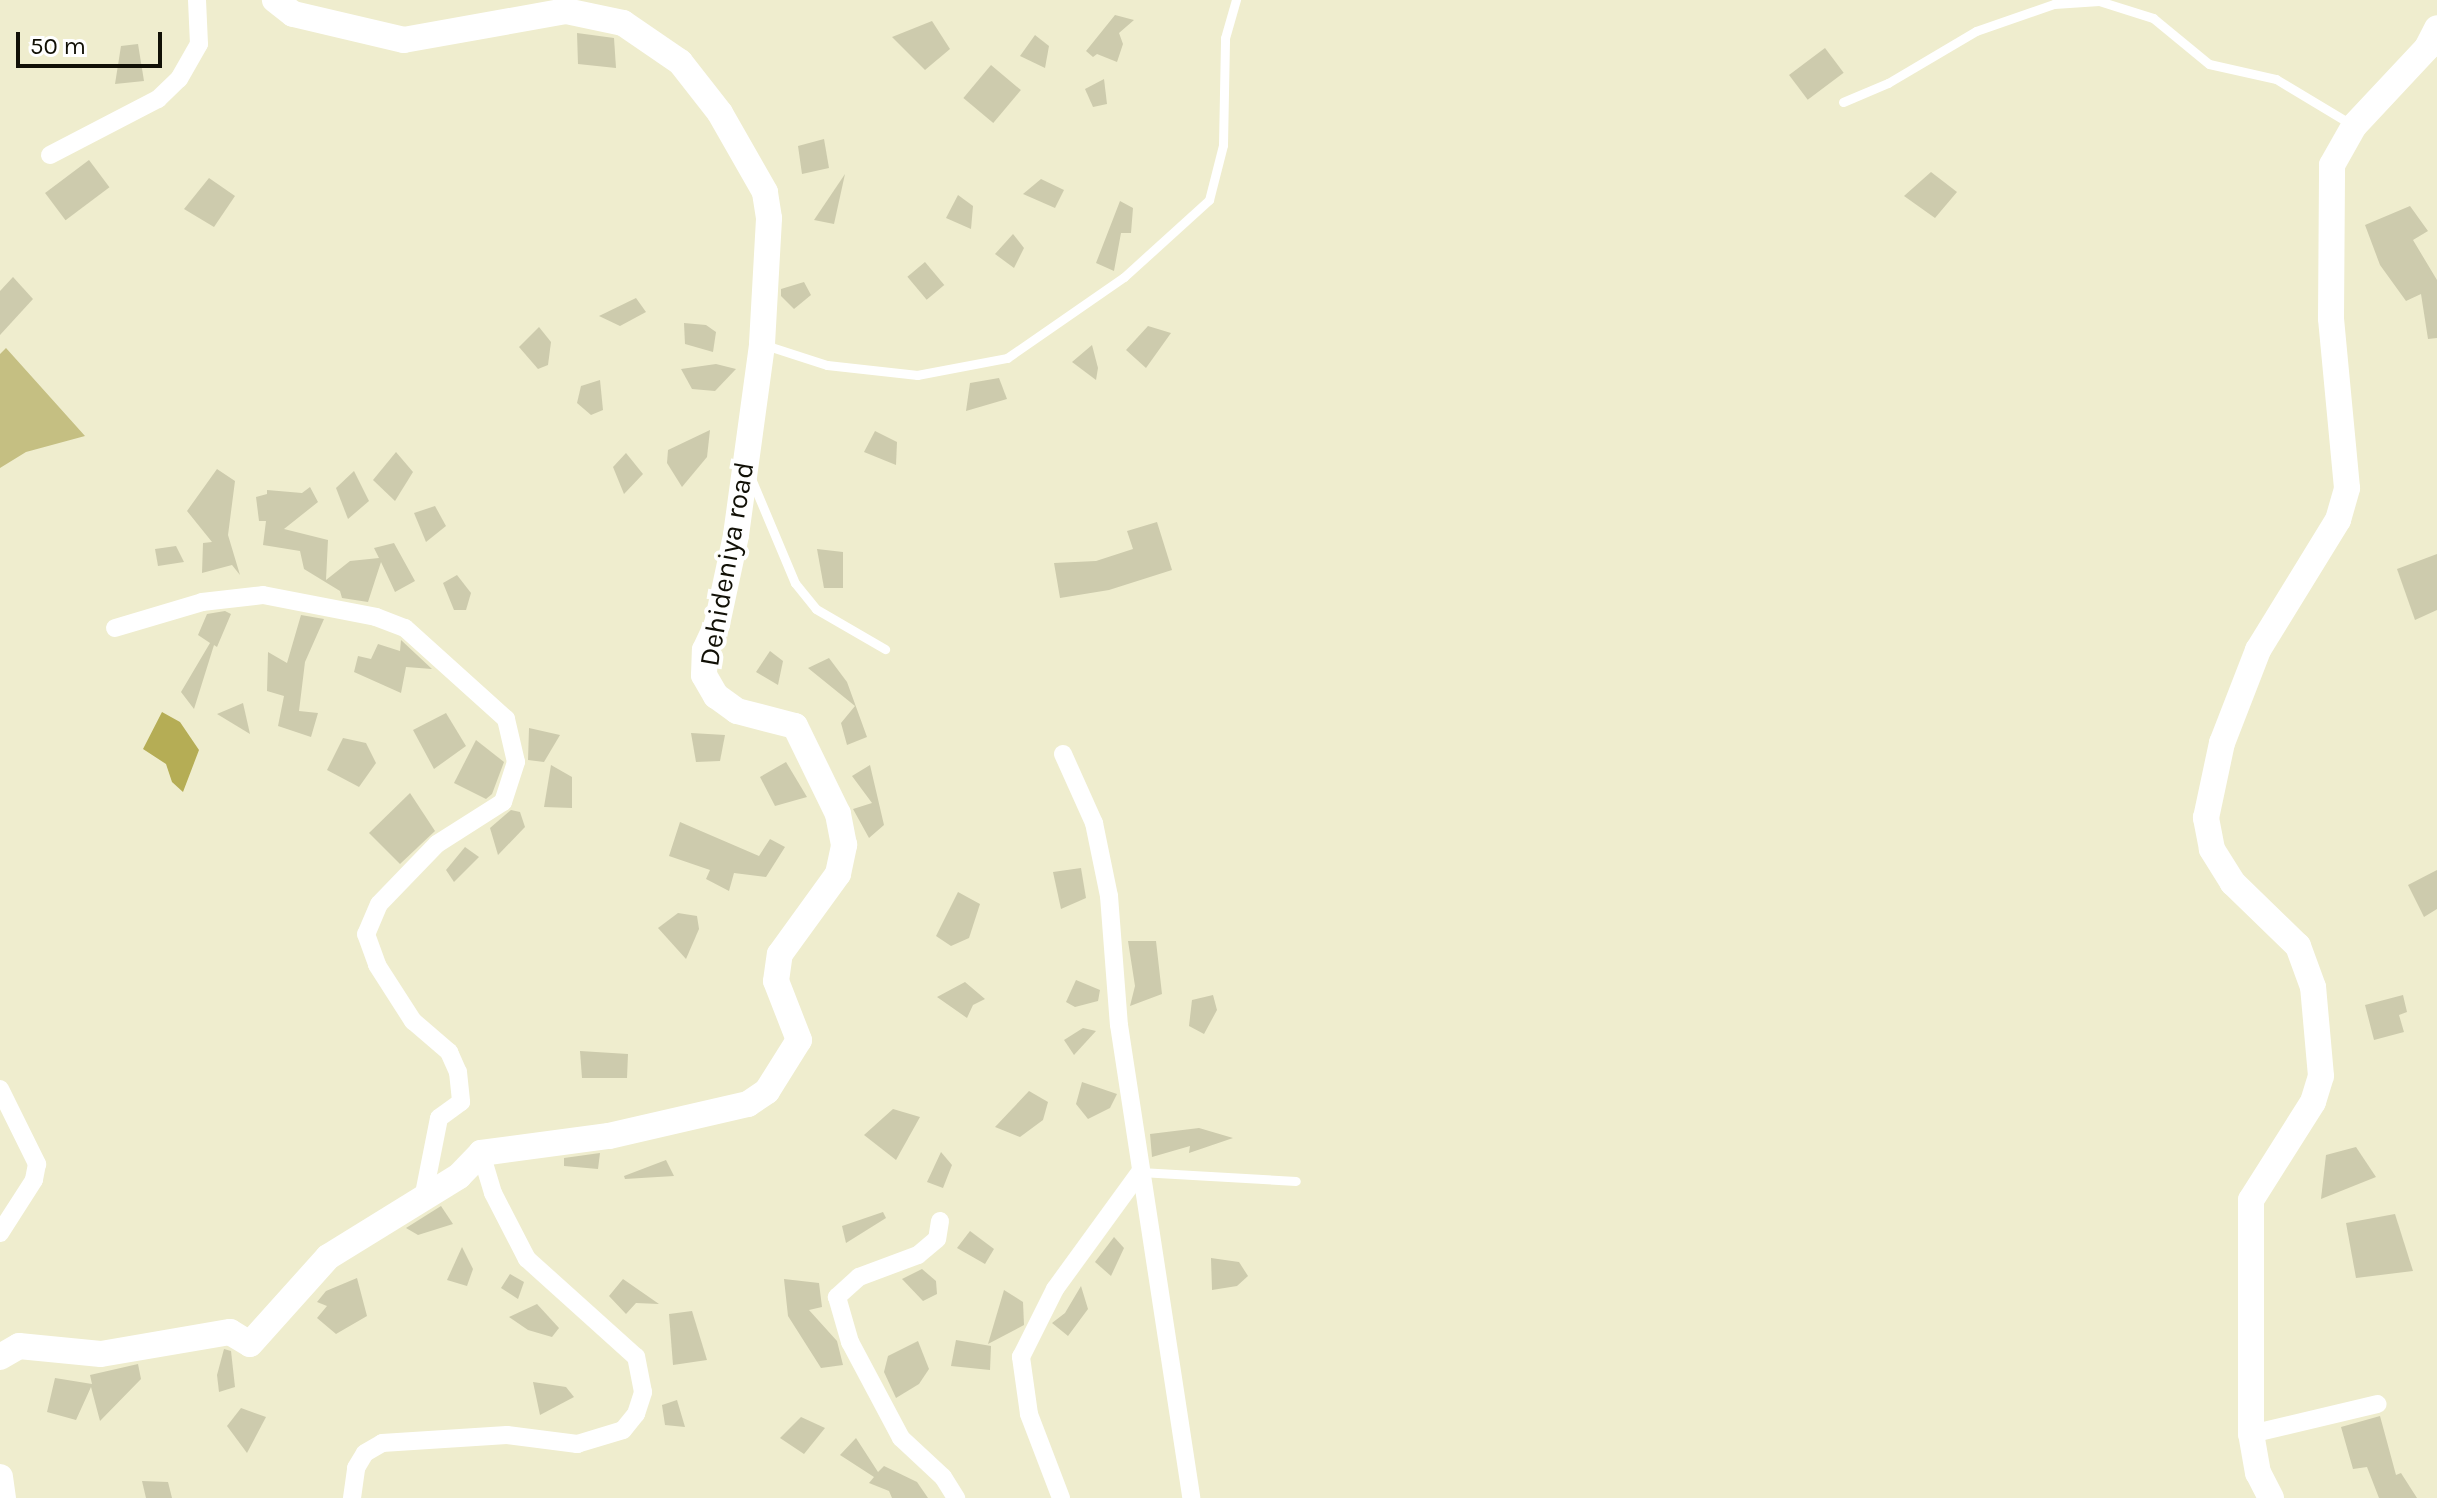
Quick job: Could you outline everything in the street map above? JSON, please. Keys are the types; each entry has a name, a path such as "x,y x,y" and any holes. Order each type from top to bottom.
{"street":[{"path":"50,155 158,99 179,79 199,44 197,0"},
{"name":"Dehideniya road","path":"289,5 404,40 566,11 623,23 680,62 720,113 765,192 769,218 762,344 736,535 717,624 705,650 704,675 716,696 737,711 795,726 838,814 844,845 838,874 780,954 776,981 799,1040 767,1091 748,1104 609,1136 481,1153"},
{"path":"2271,1498 2258,1473 2251,1434 2251,1200 2313,1102 2321,1076 2313,987 2298,946 2233,883 2212,849 2206,818 2222,743 2258,650 2338,520 2347,488 2331,318 2332,165 2354,126 2427,48 2437,28"},
{"path":"115,628 202,602 263,595 376,617 405,628 506,719 516,762 503,802 437,844 379,904 366,934 377,965 413,1021 449,1052 458,1072 461,1102 439,1118 424,1194"},
{"path":"1063,754 1094,823 1109,896 1119,1025 1140,1172 1184,1425 1191,1498"},
{"path":"0,1089 37,1164 34,1180 0,1233"},
{"path":"0,1357 19,1346 101,1354 230,1332 250,1344 328,1257 424,1194 459,1176 481,1153 493,1193 527,1259 636,1357 643,1392 636,1414 623,1430 577,1444 507,1435 382,1443 365,1453 356,1468 352,1498"},
{"path":"1061,1498 1029,1414 1021,1357 1055,1289 1140,1172"},
{"path":"940,1221 937,1239 918,1255 859,1277 837,1297 850,1342 901,1438 943,1477 956,1498"},
{"path":"2251,1434 2378,1404"},
{"path":"0,1477 3,1498"}],"lane":[{"path":"762,344 827,365 917,375 1007,358 1124,277 1209,200 1223,145 1225,38 1236,0"},
{"path":"1843,102 1888,83 1976,31 2054,4 2099,1 2153,18 2209,64 2276,79 2354,126"},
{"path":"745,466 795,583 816,609 885,649"},
{"path":"1140,1172 1296,1181"}],"shaded area":[{"path":"6,348 85,436 26,452 0,468 0,354"},
{"path":"162,712 180,722 199,750 183,792 172,782 166,764 143,749"}],"building":[{"path":"1115,15 1134,20 1119,33 1123,44 1117,62 1097,54 1093,57 1086,51"},
{"path":"932,21 950,49 925,70 892,37"},
{"path":"577,33 614,38 616,68 578,64"},
{"path":"1035,35 1049,46 1045,68 1020,56"},
{"path":"138,44 144,81 115,84 121,46"},
{"path":"1825,48 1844,73 1808,100 1789,75"},
{"path":"991,65 1021,90 993,123 963,98"},
{"path":"1104,79 1107,104 1093,107 1085,89"},
{"path":"824,139 829,168 802,174 798,146"},
{"path":"89,160 109,187 66,220 45,193"},
{"path":"1931,172 1957,192 1935,218 1904,196"},
{"path":"845,174 834,224 814,220"},
{"path":"209,178 235,196 214,227 184,209"},
{"path":"1041,179 1064,190 1055,208 1023,194"},
{"path":"958,195 973,206 971,229 946,218"},
{"path":"1120,201 1133,208 1131,233 1121,233 1114,271 1096,263"},
{"path":"2410,206 2428,231 2413,240 2437,280 2437,338 2428,339 2421,294 2406,301 2380,265 2365,225"},
{"path":"1013,234 1024,248 1014,268 995,254"},
{"path":"925,262 944,285 927,300 907,277"},
{"path":"13,277 33,299 0,335 0,291"},
{"path":"804,282 811,295 794,309 781,296 781,289"},
{"path":"636,298 646,312 620,326 599,316"},
{"path":"684,323 706,325 716,332 713,352 685,344"},
{"path":"1148,326 1171,333 1146,368 1126,350"},
{"path":"539,327 551,342 548,365 538,369 519,347"},
{"path":"1092,345 1098,368 1096,380 1072,362"},
{"path":"716,364 736,369 715,391 692,389 681,369"},
{"path":"999,378 1007,399 966,411 970,383"},
{"path":"600,380 603,410 591,415 577,403 581,386"},
{"path":"710,430 707,457 682,487 667,463 668,450"},
{"path":"875,431 897,442 896,465 864,452"},
{"path":"396,452 413,472 395,501 373,480"},
{"path":"626,453 643,474 624,494 613,467"},
{"path":"217,469 235,481 228,535 240,575 232,565 202,573 203,543 212,542 187,511"},
{"path":"354,471 369,501 348,519 336,488"},
{"path":"310,487 318,502 284,529 328,540 326,580 350,561 379,558 374,548 394,543 415,581 395,592 381,562 368,602 342,598 340,591 304,569 300,551 263,545 266,521 259,521 256,497 267,494 267,490 302,493"},
{"path":"435,506 446,526 426,542 414,513"},
{"path":"1157,522 1172,570 1109,590 1060,598 1054,563 1096,561 1133,549 1127,531"},
{"path":"176,546 184,562 158,566 155,549"},
{"path":"817,549 843,552 843,588 824,588"},
{"path":"2437,554 2437,610 2415,620 2397,569"},
{"path":"457,575 471,593 466,610 454,610 443,583"},
{"path":"225,611 231,614 217,647 214,645 194,709 181,692 210,643 198,635 207,614"},
{"path":"301,615 324,619 305,662 299,711 318,713 311,737 278,726 284,696 267,691 268,652 287,663"},
{"path":"401,640 432,669 406,667 401,693 354,672 358,656 371,659 378,644 400,651"},
{"path":"770,651 783,661 778,685 756,672"},
{"path":"829,658 847,682 867,737 847,745 841,723 855,706 808,668"},
{"path":"243,703 250,734 217,714"},
{"path":"446,713 466,746 434,769 413,730"},
{"path":"529,728 560,735 544,762 528,760"},
{"path":"691,733 725,735 720,761 696,762"},
{"path":"343,738 366,743 376,763 359,787 327,770"},
{"path":"476,740 504,762 492,794 486,799 454,783"},
{"path":"786,762 807,797 775,806 760,777"},
{"path":"551,765 572,777 572,808 544,807"},
{"path":"870,765 884,825 869,838 853,809 872,803 852,776"},
{"path":"410,793 435,831 400,864 369,833"},
{"path":"511,810 520,812 525,827 498,855 490,828"},
{"path":"680,822 759,856 770,839 785,847 766,877 734,873 729,891 706,879 710,870 669,856"},
{"path":"465,847 479,857 454,882 446,870"},
{"path":"1081,868 1086,898 1061,909 1053,872"},
{"path":"2437,870 2437,909 2424,917 2408,885"},
{"path":"958,892 980,904 969,938 951,946 936,936"},
{"path":"678,913 697,916 699,929 686,959 658,928"},
{"path":"1128,941 1156,941 1162,994 1130,1006 1135,986"},
{"path":"1076,980 1100,990 1098,1001 1075,1007 1066,1002"},
{"path":"965,982 985,999 973,1005 967,1018 937,997"},
{"path":"1213,995 1217,1010 1204,1034 1189,1026 1192,1000"},
{"path":"2403,995 2407,1012 2399,1015 2404,1032 2374,1040 2365,1005"},
{"path":"1083,1028 1096,1031 1074,1055 1064,1040"},
{"path":"580,1051 628,1054 627,1078 582,1078"},
{"path":"1082,1082 1117,1094 1110,1108 1088,1119 1076,1104"},
{"path":"1029,1091 1048,1102 1043,1120 1020,1137 995,1127"},
{"path":"893,1109 920,1117 896,1160 864,1135"},
{"path":"1199,1128 1233,1138 1189,1153 1190,1146 1152,1157 1150,1134"},
{"path":"2356,1147 2376,1177 2321,1199 2326,1155"},
{"path":"941,1152 952,1165 943,1188 927,1182"},
{"path":"600,1153 598,1169 564,1166 564,1158"},
{"path":"666,1160 674,1176 625,1179 624,1176"},
{"path":"441,1206 453,1224 418,1235 406,1228"},
{"path":"883,1212 886,1218 846,1243 842,1226"},
{"path":"2395,1214 2413,1271 2356,1278 2346,1223"},
{"path":"970,1231 994,1249 985,1264 957,1248"},
{"path":"1114,1237 1124,1248 1111,1276 1095,1262"},
{"path":"462,1247 473,1269 467,1286 447,1280"},
{"path":"1211,1258 1239,1262 1248,1276 1237,1286 1212,1290"},
{"path":"922,1269 936,1281 937,1294 923,1301 902,1279"},
{"path":"510,1274 524,1282 518,1299 501,1288"},
{"path":"357,1278 367,1316 336,1334 317,1318 327,1306 317,1302 326,1291"},
{"path":"623,1279 659,1304 636,1303 626,1314 609,1296"},
{"path":"784,1279 819,1283 822,1307 809,1310 837,1341 843,1365 821,1368 788,1316"},
{"path":"1081,1286 1088,1309 1068,1336 1052,1323 1065,1313"},
{"path":"1004,1290 1023,1302 1024,1325 988,1344"},
{"path":"537,1304 559,1328 552,1337 528,1330 509,1317"},
{"path":"692,1311 707,1360 673,1365 669,1314"},
{"path":"956,1340 991,1346 990,1370 951,1366"},
{"path":"918,1341 929,1369 919,1384 896,1398 884,1372 888,1356"},
{"path":"224,1349 231,1351 235,1387 219,1392 217,1375"},
{"path":"138,1364 141,1379 100,1421 91,1387 76,1420 47,1412 55,1378 92,1384 90,1375"},
{"path":"533,1382 566,1387 574,1397 540,1415"},
{"path":"677,1400 685,1427 665,1425 662,1405"},
{"path":"241,1408 266,1417 247,1453 227,1426"},
{"path":"2380,1416 2396,1475 2401,1473 2417,1498 2379,1498 2367,1467 2353,1469 2341,1427"},
{"path":"801,1417 825,1428 804,1454 780,1438"},
{"path":"856,1438 878,1472 884,1466 917,1482 928,1498 892,1498 889,1491 869,1483 874,1477 840,1455"},
{"path":"142,1481 168,1482 172,1498 146,1498"}]}
